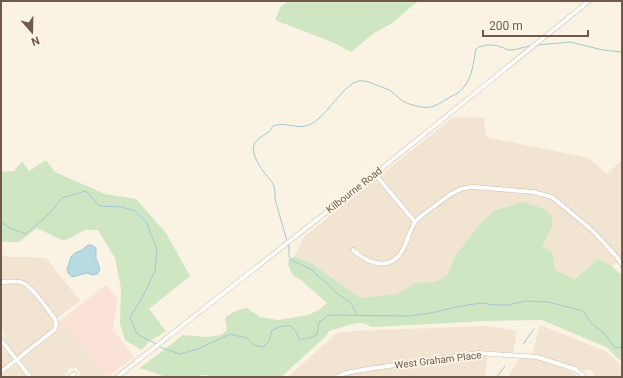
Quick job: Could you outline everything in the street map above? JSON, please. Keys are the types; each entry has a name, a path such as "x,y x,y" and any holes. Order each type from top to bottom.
{"street":[{"name":"Kilbourne Road","path":"117,377 376,174 589,1"},
{"path":"376,174 415,222"},
{"path":"353,250 364,259 376,263 387,264 397,258 402,251 415,222 451,194 463,188 474,187 532,192 552,197 593,232 616,256 622,265"},
{"path":"1,282 23,282 29,287 55,319 56,324 54,330 1,372"},
{"path":"1,340 30,377"},
{"name":"West Graham Place","path":"337,377 346,373 368,369 478,353 537,357 575,369 585,377"}],"shaded area":[{"path":"484,117 486,137 588,158 607,174 622,160 622,257 612,266 598,259 575,279 555,271 552,253 542,246 552,227 510,205 493,211 481,223 455,256 448,274 443,278 436,282 414,283 396,294 361,298 311,263 294,257 305,236 452,118"},
{"path":"1,255 10,257 46,258 80,301 57,318 28,283 20,280 1,280"},
{"path":"21,284 27,288 53,320 54,324 50,331 19,356 14,354 5,342 1,328 1,285"},
{"path":"106,285 117,298 113,330 134,357 107,377 61,320"},
{"path":"61,320 107,377 80,377 80,373 77,368 74,367 67,371 65,377 33,377 23,365 21,361 22,359 55,333 59,326 58,321"},
{"path":"540,325 605,351 619,363 622,368 622,377 595,377 590,370 582,370 548,358 532,355"},
{"path":"485,326 517,331 513,353 478,351 347,370 332,377 288,377 337,333 353,331"},
{"path":"1,344 12,357 12,360 1,370"},
{"path":"479,355 487,356 485,377 341,377 349,374"},
{"path":"520,358 543,361 573,372 577,377 508,377"},
{"path":"16,365 19,366 27,377 1,377 1,376"}],"green space":[{"path":"290,1 418,1 391,24 374,33 351,52 332,42 275,20 281,6"},
{"path":"46,160 55,172 105,194 136,199 166,233 190,276 149,309 166,331 150,341 141,350 125,340 120,324 121,289 115,258 98,230 85,230 64,241 37,228 19,242 1,242 1,172 14,171 22,161 29,171"},
{"path":"521,202 541,208 552,216 552,227 542,246 552,253 556,271 575,279 598,259 612,266 622,276 622,361 608,348 542,320 487,321 372,327 363,323 356,323 329,331 325,337 281,377 224,377 203,375 189,377 166,377 140,368 183,335 207,337 221,335 227,330 225,318 238,310 247,308 260,317 278,320 308,315 319,310 327,303 301,280 293,275 288,265 289,259 294,257 311,263 361,298 396,294 414,283 436,282 443,278 448,274 455,256 481,223 493,211"}],"water":[{"path":"88,245 92,245 96,248 96,259 100,270 97,274 93,275 87,273 72,277 68,273 67,269 71,257"}],"waterway":[{"path":"537,45 570,42 603,50 622,52"},
{"path":"287,241 275,199 274,186 259,166 253,148 257,140 270,131 273,126 282,124 300,127 309,125 316,121 347,88 353,83 359,81 368,82 387,89 401,100 419,107 431,107 457,94 463,89 473,67 476,49 479,47 492,45 515,50 530,46"},
{"path":"1,222 10,228 26,234 51,212 62,198 86,191 99,206 122,207 135,211 146,222 157,249 155,271 130,318 137,334 156,344"},
{"path":"288,244 289,256 291,260 311,269 335,292 351,303 357,315"},
{"path":"158,346 180,354 198,349 230,334 247,338 254,345 263,347 269,341 272,330 283,326 291,326 299,339 306,339 317,335 319,322 329,315 409,316 481,303 509,305 525,301 548,302 583,311 591,323 605,334 614,347 622,348"},
{"path":"523,344 534,329"},
{"path":"497,377 505,366"}]}
